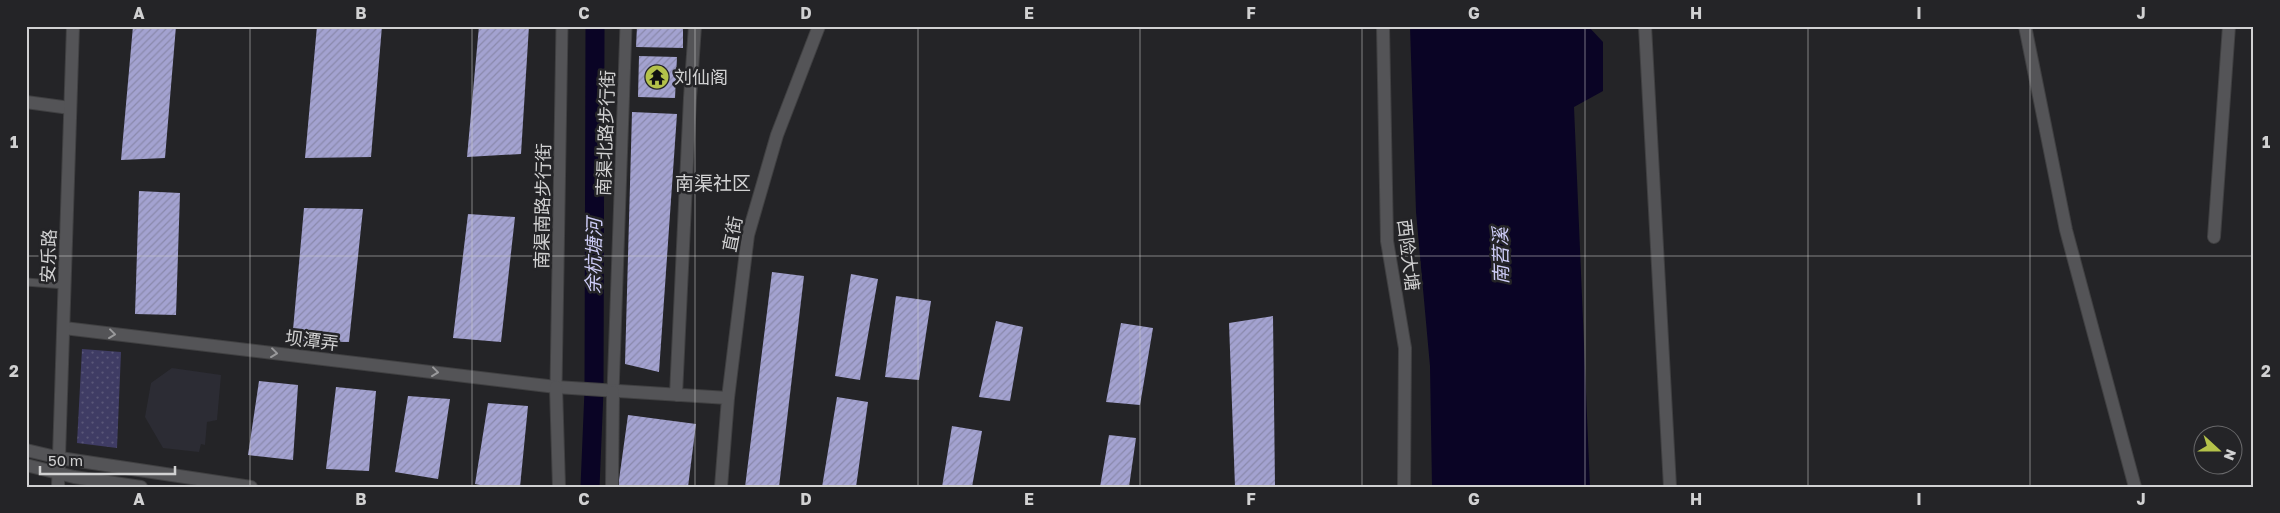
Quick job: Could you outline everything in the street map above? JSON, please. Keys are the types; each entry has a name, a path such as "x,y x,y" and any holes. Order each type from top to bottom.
{"street":[{"name":"安乐路","path":"58,487 60,473 73,26"},
{"name":"南渠南路步行街","path":"556,387 562,26"},
{"name":"南渠北路步行街","path":"609,391 626,26"},
{"path":"676,395 690,98 696,26"},
{"name":"直街","path":"721,487 728,398 748,235 777,135 818,26"},
{"name":"西险大塘","path":"1383,26 1387,241 1405,348 1404,487"},
{"path":"1645,26 1670,487"},
{"path":"2025,26 2066,230 2135,487"},
{"path":"2214,236 2229,26"},
{"path":"26,102 70,108"},
{"name":"坝潭弄","path":"64,328 556,387 728,398"},
{"path":"556,387 559,487"},
{"path":"609,391 612,487"},
{"path":"26,450 60,458 251,487"},
{"path":"26,465 141,487"}],"lane":[{"path":"26,282 65,285"}],"shaded area":[{"path":"82,349 121,352 117,448 77,443"},
{"path":"172,368 221,375 217,420 207,422 205,445 201,444 199,452 163,448 145,417 151,383"}],"water":[{"name":"南苕溪","path":"1410,26 1588,26 1603,42 1603,91 1574,107 1590,487 1432,487 1430,366 1416,212"}],"building":[{"path":"133,26 176,26 165,158 121,160"},
{"path":"317,26 382,26 371,157 305,158"},
{"path":"479,26 529,26 521,154 467,157"},
{"path":"637,26 683,26 683,48 636,47"},
{"name":"刘仙阁","path":"639,56 677,57 675,98 638,97"},
{"path":"632,112 677,114 659,372 625,364"},
{"path":"139,191 180,193 176,315 135,314"},
{"path":"304,208 363,209 349,342 292,341"},
{"path":"468,214 515,217 501,342 453,338"},
{"path":"772,272 804,276 779,487 745,487"},
{"path":"851,274 878,279 860,380 835,376"},
{"path":"896,296 931,301 919,380 885,377"},
{"path":"1273,316 1275,487 1235,487 1229,323"},
{"path":"996,321 1023,327 1010,401 979,397"},
{"path":"1121,323 1153,328 1140,405 1106,402"},
{"path":"259,381 298,385 293,460 248,455"},
{"path":"336,387 376,391 369,471 326,469"},
{"path":"408,396 450,399 438,479 395,472"},
{"path":"837,397 868,402 856,487 822,487"},
{"path":"488,403 528,406 520,487 491,487 475,484"},
{"path":"628,415 696,424 688,487 618,487"},
{"path":"952,426 982,431 972,487 942,487"},
{"path":"1109,435 1136,438 1129,487 1100,487"}],"waterway":[{"name":"余杭塘河","path":"590,487 594,391 595,26"}],"place":[{"name":"刘仙阁","path":"657,77"}],"district":[{"name":"南渠社区","path":"713,182"}]}
